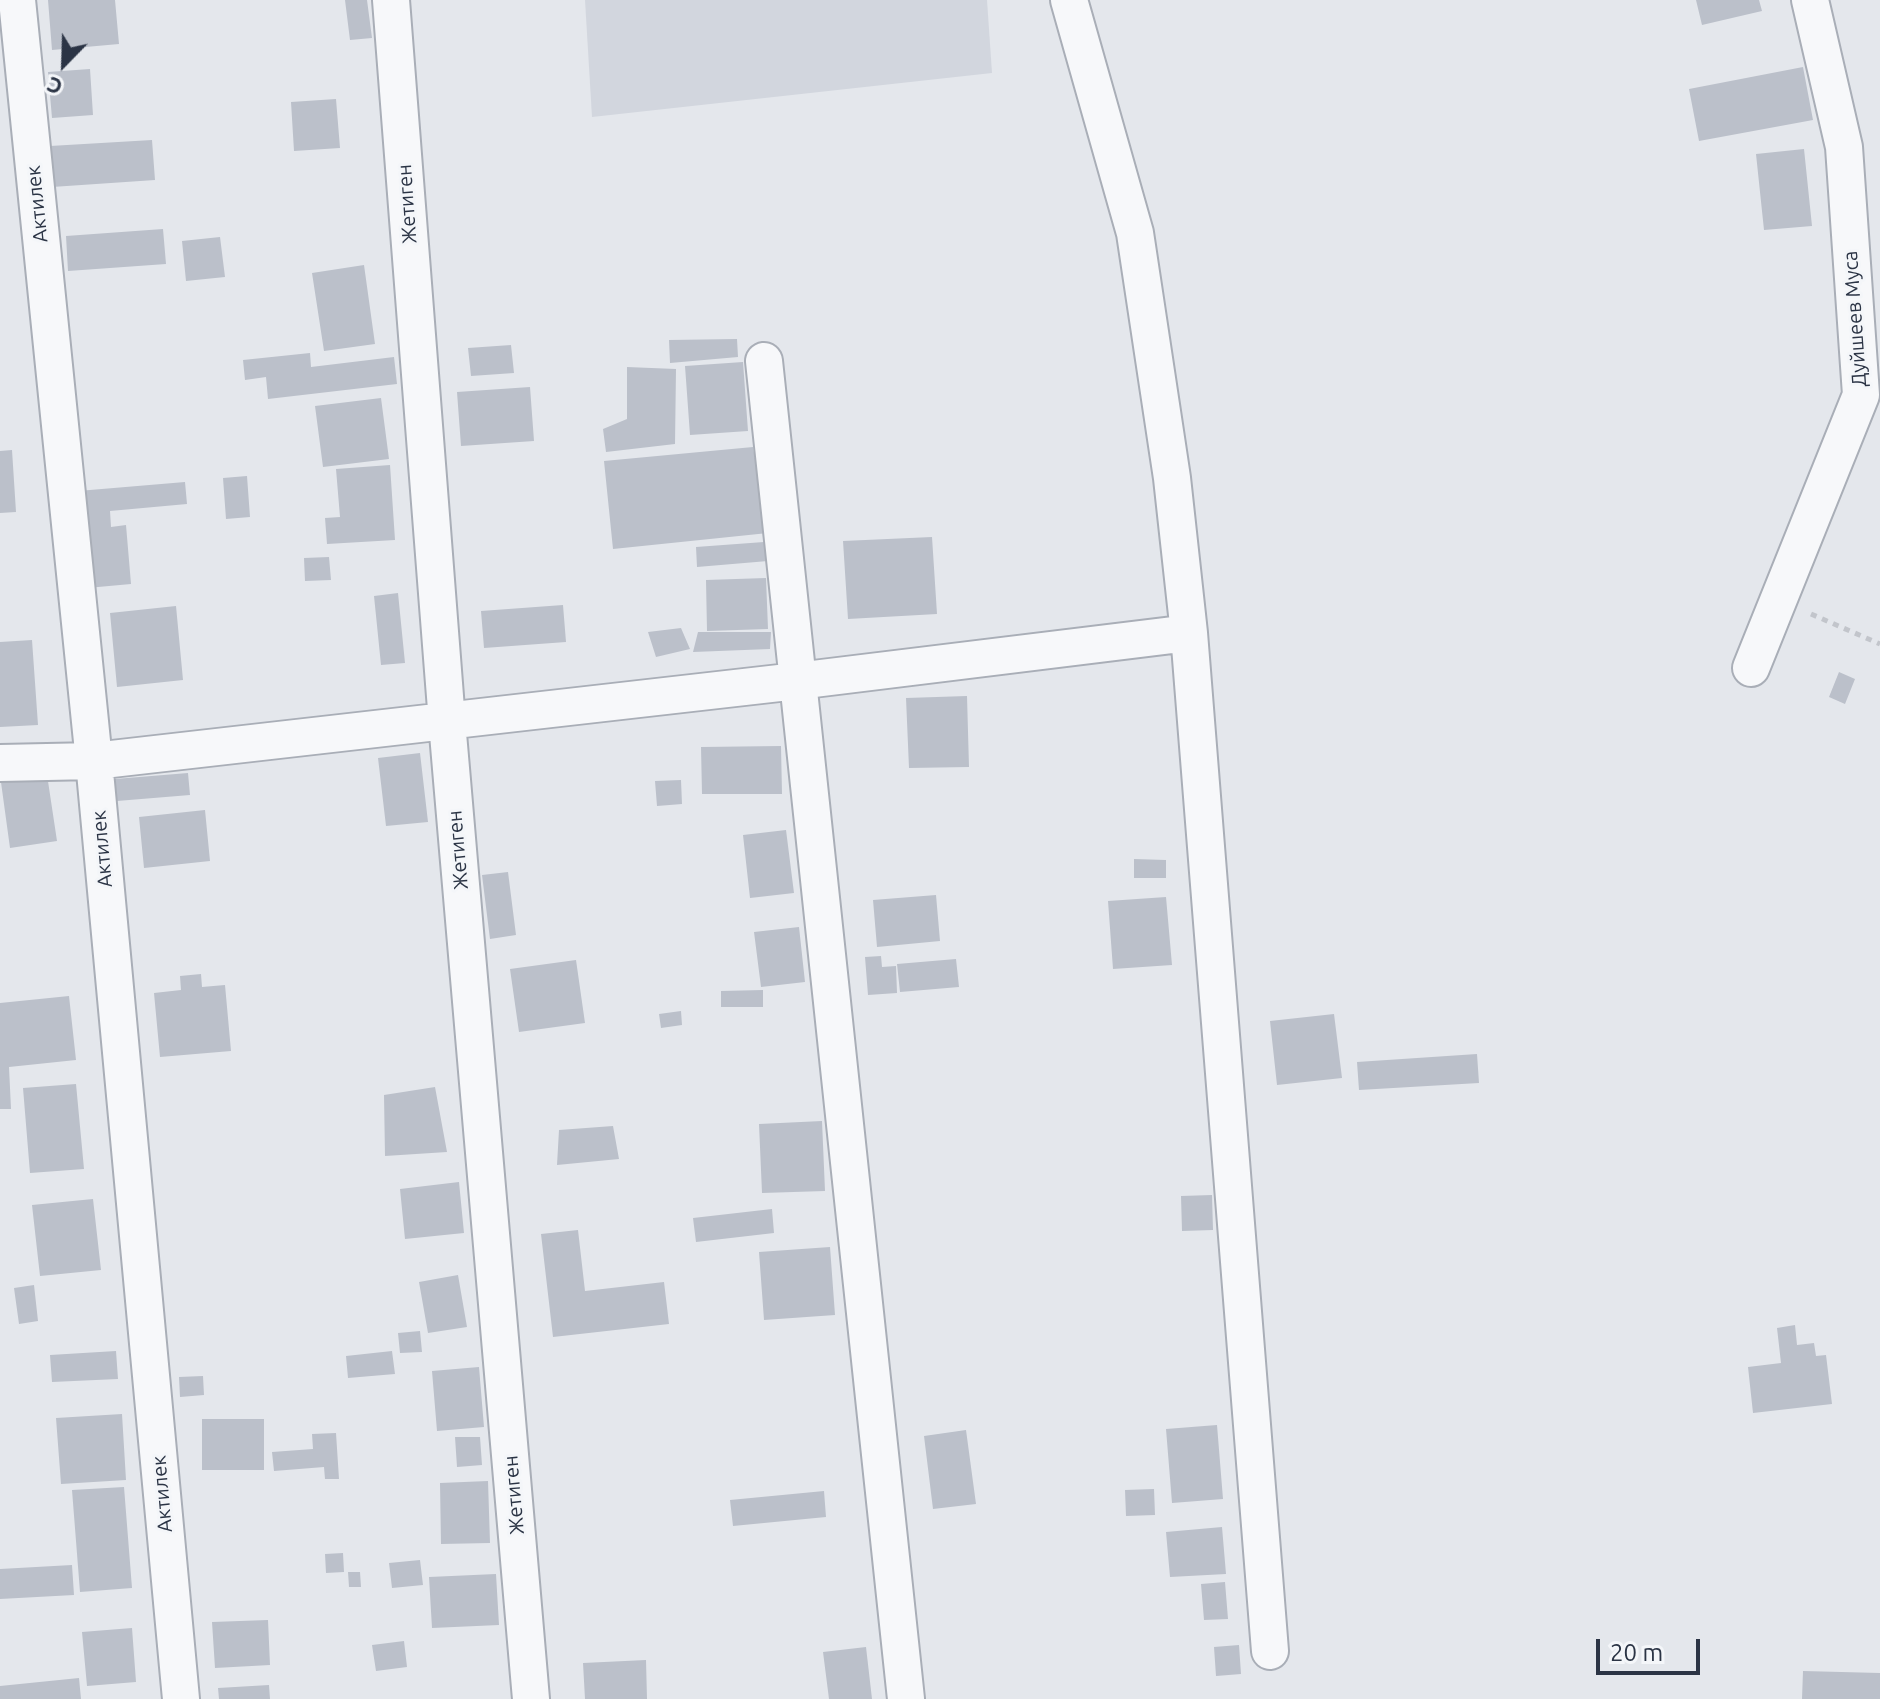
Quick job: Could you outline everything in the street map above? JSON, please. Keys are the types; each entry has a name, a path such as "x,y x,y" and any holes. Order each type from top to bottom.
{"street":[{"name":"Актилек","path":"17,0 94,761 181,1699"},
{"name":"Жетиген","path":"391,0 447,722 531,1699"},
{"path":"1069,0 1135,233 1172,478 1189,633 1270,1651"},
{"name":"Дуйшеев Муса","path":"1751,668 1861,395 1844,147 1810,0"},
{"path":"764,361 906,1699"},
{"path":"0,763 94,761 1189,633"}],"path":[{"path":"1779,601 1880,644"}],"shaded area":[{"path":"585,0 987,0 992,73 592,117"}],"building":[{"path":"48,0 115,0 119,44 52,50"},
{"path":"345,0 367,0 372,38 350,40"},
{"path":"1696,0 1759,0 1762,11 1702,25"},
{"path":"1803,67 1813,120 1699,141 1689,89"},
{"path":"90,69 93,115 52,118 48,72"},
{"path":"336,99 340,148 294,151 291,102"},
{"path":"152,140 155,180 52,187 50,146"},
{"path":"1804,149 1812,226 1764,230 1756,154"},
{"path":"163,229 166,264 68,271 66,236"},
{"path":"220,237 225,277 186,281 182,241"},
{"path":"364,265 375,344 324,351 312,273"},
{"path":"737,339 738,357 670,363 669,340"},
{"path":"511,345 514,373 471,376 468,348"},
{"path":"310,353 311,367 394,357 397,384 268,399 266,377 245,380 243,360"},
{"path":"743,362 748,431 690,435 685,366"},
{"path":"627,367 676,369 675,444 606,452 603,429 627,419"},
{"path":"530,387 534,441 461,446 457,392"},
{"path":"381,398 389,459 323,467 315,406"},
{"path":"753,447 768,533 613,549 604,461"},
{"path":"12,450 16,512 0,513 0,451"},
{"path":"390,465 395,540 327,544 325,518 340,517 336,469"},
{"path":"247,476 250,517 226,519 223,478"},
{"path":"185,482 187,504 110,511 111,527 126,525 131,584 87,588 78,491"},
{"path":"932,537 937,614 848,619 843,541"},
{"path":"764,542 768,561 697,567 696,547"},
{"path":"329,557 331,580 305,581 304,558"},
{"path":"766,578 768,629 707,631 706,580"},
{"path":"398,593 405,663 381,665 374,596"},
{"path":"563,605 566,642 484,648 481,611"},
{"path":"176,606 183,680 117,687 110,613"},
{"path":"681,628 690,649 656,657 648,632"},
{"path":"698,632 771,632 770,649 693,652"},
{"path":"32,640 38,725 0,727 0,642"},
{"path":"1839,672 1855,679 1845,704 1829,697"},
{"path":"967,696 969,767 909,768 906,698"},
{"path":"781,746 782,794 702,794 701,747"},
{"path":"420,753 428,822 386,826 378,758"},
{"path":"46,768 57,841 10,848 0,775"},
{"path":"188,773 190,795 117,801 115,779"},
{"path":"681,780 682,804 657,806 655,781"},
{"path":"205,810 210,861 144,868 139,817"},
{"path":"786,830 794,893 750,898 743,835"},
{"path":"1134,859 1166,860 1166,878 1134,878"},
{"path":"508,872 516,935 490,939 482,875"},
{"path":"936,895 940,941 877,947 873,900"},
{"path":"1166,897 1172,965 1113,969 1108,901"},
{"path":"799,927 805,982 761,987 754,932"},
{"path":"881,956 882,967 896,966 897,993 868,995 865,957"},
{"path":"956,959 959,987 900,992 897,964"},
{"path":"576,960 585,1023 519,1032 510,969"},
{"path":"201,974 202,987 225,985 231,1051 160,1057 154,993 181,990 180,976"},
{"path":"763,990 763,1007 721,1007 721,991"},
{"path":"69,996 76,1060 9,1067 11,1109 0,1109 0,1003"},
{"path":"681,1011 682,1025 661,1028 659,1014"},
{"path":"1334,1014 1342,1078 1277,1085 1270,1021"},
{"path":"1477,1054 1479,1083 1359,1090 1357,1062"},
{"path":"76,1084 84,1169 30,1173 23,1088"},
{"path":"435,1087 447,1152 385,1156 384,1095"},
{"path":"822,1121 825,1191 762,1193 759,1124"},
{"path":"613,1126 619,1159 557,1165 559,1130"},
{"path":"459,1182 464,1233 405,1239 400,1189"},
{"path":"1212,1195 1213,1230 1182,1231 1181,1196"},
{"path":"93,1199 101,1270 40,1276 32,1205"},
{"path":"772,1209 774,1233 696,1242 693,1218"},
{"path":"578,1230 585,1291 664,1282 669,1324 553,1337 541,1234"},
{"path":"830,1247 835,1315 764,1320 759,1252"},
{"path":"458,1275 467,1327 428,1333 419,1282"},
{"path":"34,1285 38,1321 19,1324 14,1288"},
{"path":"1795,1325 1797,1345 1814,1343 1816,1356 1826,1355 1832,1404 1753,1413 1748,1367 1781,1363 1777,1328"},
{"path":"420,1331 422,1352 400,1353 398,1333"},
{"path":"116,1351 118,1379 52,1382 50,1355"},
{"path":"392,1351 395,1374 348,1378 346,1356"},
{"path":"479,1367 484,1427 437,1431 432,1371"},
{"path":"203,1376 204,1395 180,1397 179,1377"},
{"path":"122,1414 126,1480 61,1484 56,1418"},
{"path":"202,1419 264,1419 264,1470 202,1470"},
{"path":"1217,1425 1223,1499 1172,1503 1166,1429"},
{"path":"966,1430 976,1504 933,1509 924,1436"},
{"path":"336,1433 339,1479 325,1479 324,1467 274,1471 272,1452 313,1449 312,1434"},
{"path":"455,1437 480,1437 482,1465 457,1467"},
{"path":"488,1481 490,1543 441,1544 440,1483"},
{"path":"124,1487 132,1588 80,1592 72,1490"},
{"path":"1154,1489 1155,1515 1126,1516 1125,1490"},
{"path":"824,1491 826,1517 733,1526 730,1500"},
{"path":"1222,1527 1226,1574 1170,1577 1166,1532"},
{"path":"343,1553 344,1572 326,1573 325,1554"},
{"path":"420,1560 423,1585 392,1588 389,1563"},
{"path":"72,1565 74,1595 0,1599 0,1569"},
{"path":"348,1572 360,1572 361,1587 349,1587"},
{"path":"496,1574 499,1625 432,1628 429,1577"},
{"path":"1225,1582 1228,1619 1204,1620 1201,1584"},
{"path":"268,1620 270,1665 215,1668 212,1622"},
{"path":"132,1628 136,1682 87,1686 82,1632"},
{"path":"404,1641 407,1667 376,1671 372,1645"},
{"path":"1239,1645 1241,1674 1216,1676 1214,1647"},
{"path":"866,1647 872,1699 829,1699 823,1652"},
{"path":"646,1660 647,1699 585,1699 583,1663"},
{"path":"1803,1671 1880,1673 1880,1699 1802,1699"},
{"path":"79,1678 81,1699 0,1699 0,1686"},
{"path":"269,1685 270,1699 219,1699 218,1688"}]}
